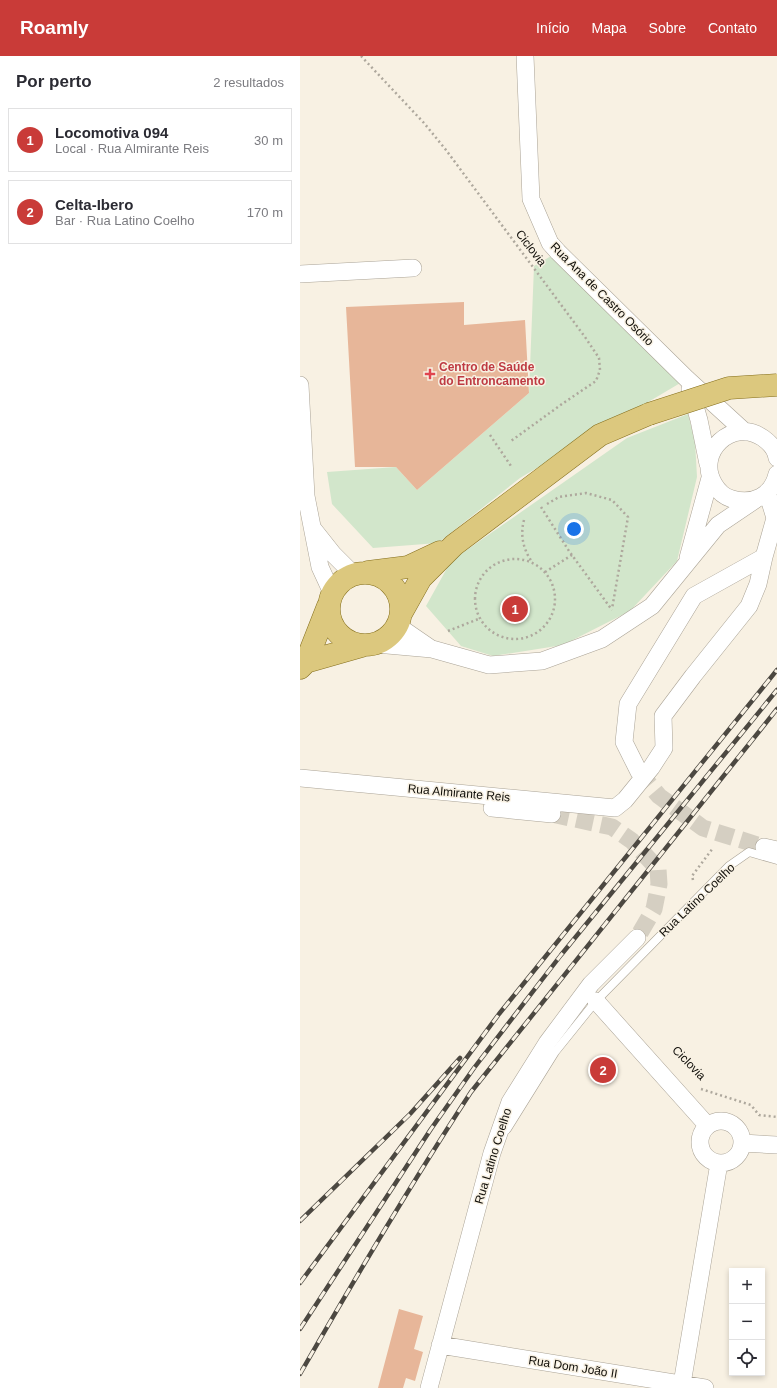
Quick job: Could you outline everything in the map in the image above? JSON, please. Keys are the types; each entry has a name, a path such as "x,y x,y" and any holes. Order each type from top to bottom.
{"main road":[{"path":"303,665 369,645 389,637 422,578 454,545 600,435 649,414 729,388 777,386"},
{"path":"303,665 330,600 341,581 361,573 408,567 454,545"},
{"path":"361,573 382,576 393,585 400,598 400,619"},
{"path":"330,600 330,621 337,633 348,642 369,645"}],"street":[{"name":"Rua Ana de Castro Osório","path":"525,56 531,199 550,243 687,379 752,433 770,443 777,458"},
{"path":"300,274 413,268"},
{"name":"Rua Ana de Castro Osório","path":"687,379 699,420 709,472"},
{"path":"300,385 306,496 311,527 330,600"},
{"path":"685,566 709,472 712,452 720,441 732,434 752,433 777,438"},
{"path":"709,472 717,490 729,498 742,502 770,486"},
{"path":"639,772 624,742 628,704 694,596 764,557 776,517 770,486"},
{"path":"369,645 432,650 489,665 542,661 602,639 652,606 718,525 770,486"},
{"path":"311,527 333,554 361,573"},
{"name":"Rua Almirante Reis","path":"302,778 615,808 625,800 651,768 664,748 664,716 693,676 750,606 758,584 764,557"},
{"path":"400,619 432,650"},
{"name":"Rua Almirante Reis","path":"302,778 347,794 552,814"},
{"name":"Rua Latino Coelho","path":"429,1388 492,1154 510,1102 547,1042 591,984 637,938"},
{"path":"596,1001 707,1126"},
{"path":"722,1120 730,1122 737,1128 741,1135 742,1143 740,1151 735,1158 727,1162 719,1163 711,1161 704,1156 700,1148 699,1140 701,1132 707,1126 714,1121 722,1120"},
{"path":"742,1143 777,1145"},
{"path":"682,1384 719,1163"},
{"name":"Rua Dom João II","path":"440,1345 705,1388"}],"lane":[{"path":"764,850 777,860"},
{"name":"Rua Latino Coelho","path":"492,1154 555,1052 596,1001 729,866 764,850"}],"path":[{"name":"Ciclovia","path":"361,56 424,123 446,150 599,358 600,370 596,381 511,441"},
{"path":"490,435 511,466"},
{"path":"536,512 541,507 559,497 586,493 612,500 628,517 612,610"},
{"path":"539,503 572,555 624,625"},
{"path":"530,516 524,520 522,540 526,554 532,562 545,572 551,581 555,593 555,606 550,618 542,628 532,635 520,638 507,638 495,633 485,625 478,614 475,602 476,588 482,576 492,566 505,560 518,559 532,562"},
{"path":"545,572 572,555"},
{"path":"448,631 481,618"},
{"path":"692,876 713,848"},
{"name":"Ciclovia","path":"697,1085 701,1088 751,1105 759,1115 777,1117"}],"green space":[{"path":"558,252 687,379 520,478 438,543 373,548 332,504 327,472 396,467 417,490 529,393 534,266"},
{"path":"688,414 695,441 697,477 677,561 630,611 563,645 493,656 461,646 426,606 451,561 627,438"}],"building":[{"path":"464,302 464,325 525,320 529,393 417,490 396,467 355,467 346,307"},
{"path":"399,1309 423,1316 414,1349 423,1352 415,1381 406,1378 403,1388 378,1388"}],"tunnel":[{"path":"639,772 659,796 703,828 764,847"},
{"path":"552,814 612,827 632,841 658,869 659,884 654,909 637,938"}],"railway":[{"path":"300,1283 499,1014 777,670"},
{"path":"300,1329 431,1129 474,1068 561,955 777,690"},
{"path":"300,1374 341,1302 471,1092 777,709"},
{"path":"300,1221 410,1114 460,1058"}],"place":[{"name":"Centro de Saúde do Entroncamento","path":"430,374"},
{"name":"Locomotiva 094","path":"515,609"},
{"name":"Celta-Ibero","path":"603,1070"}]}
